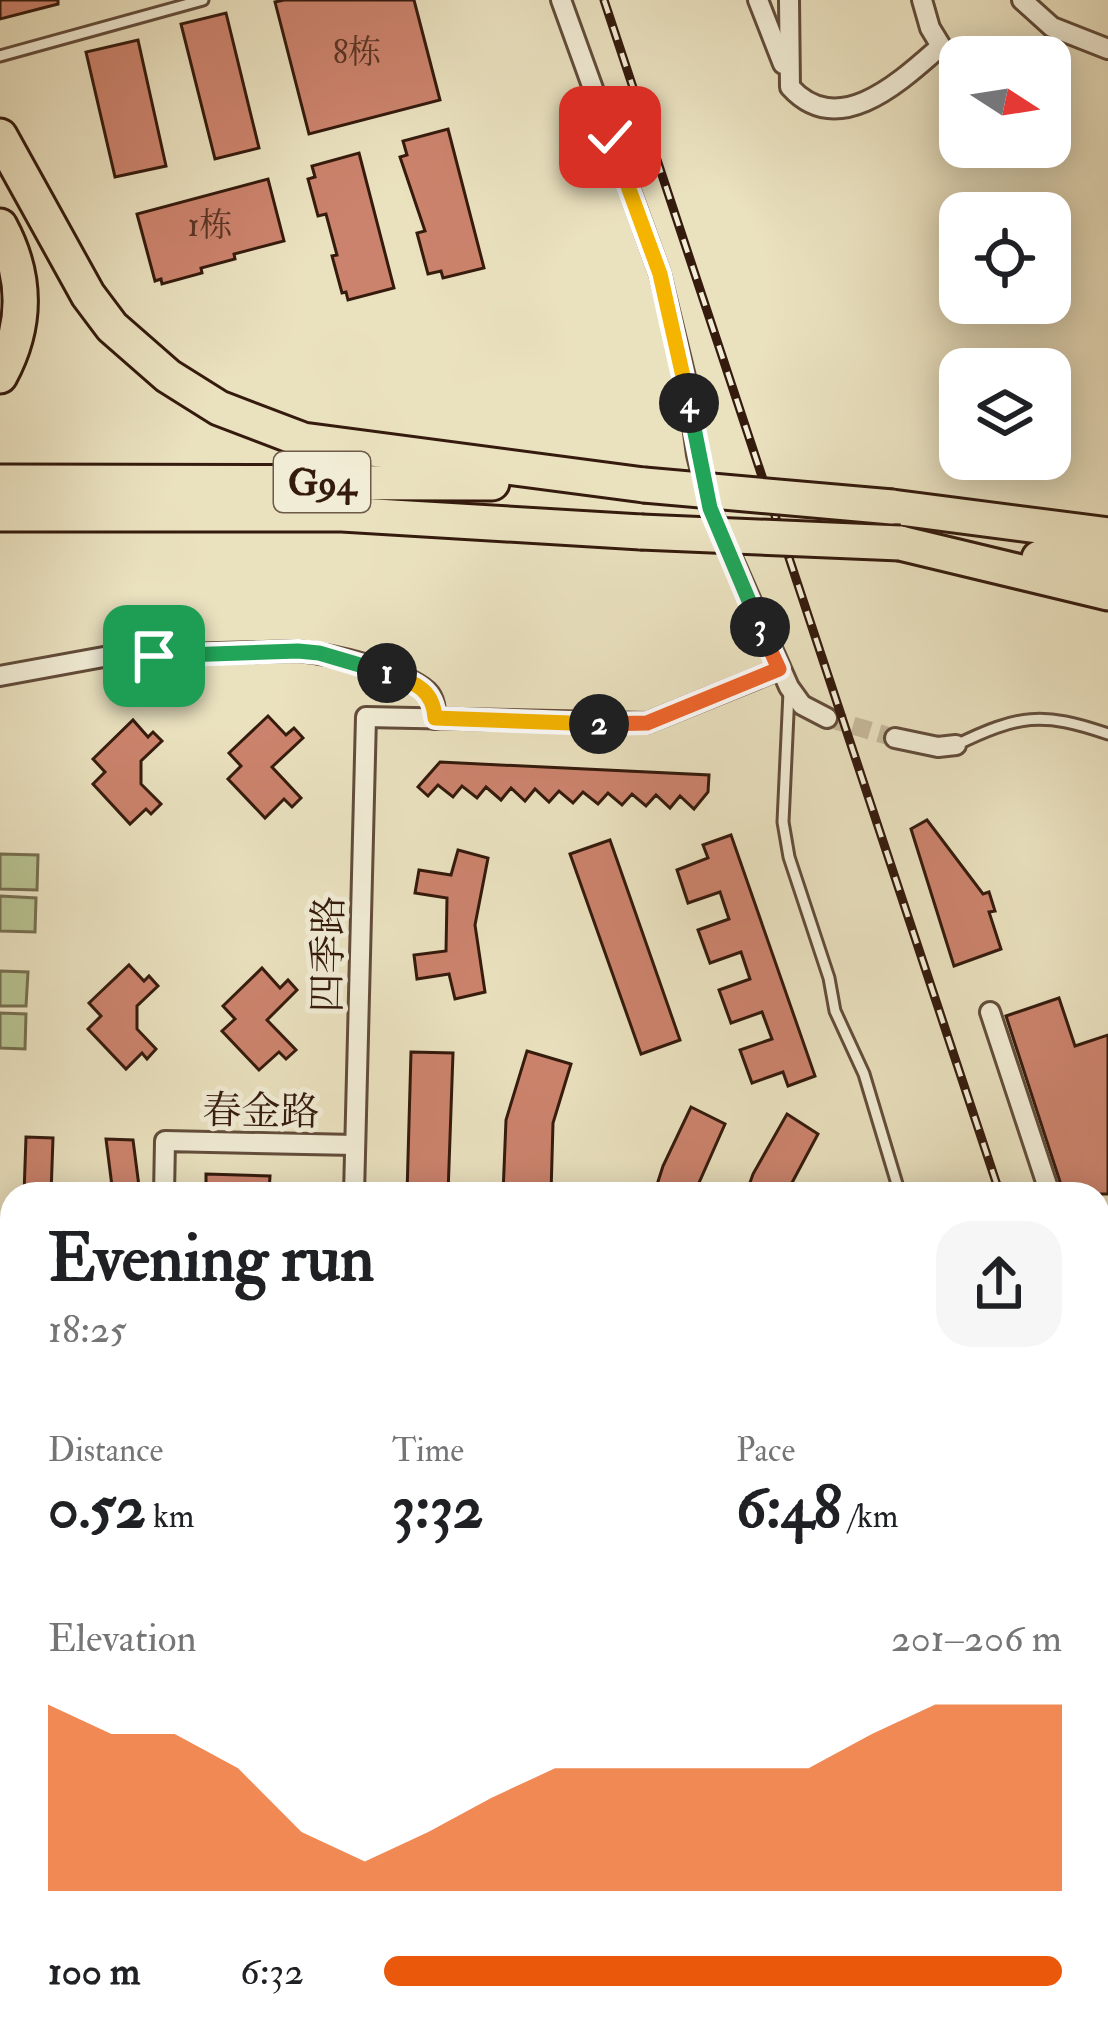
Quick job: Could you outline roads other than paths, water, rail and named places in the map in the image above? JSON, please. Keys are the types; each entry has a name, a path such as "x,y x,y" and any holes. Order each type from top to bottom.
{"highway":[{"path":"0,136 88,295 112,327 168,376 219,408 303,440 644,485"},
{"path":"0,226 20,280 22,317 15,347 0,376"},
{"name":"G94","path":"0,482 644,485 892,507 1108,535"},
{"name":"G94","path":"0,514 342,514 541,529 900,543 1108,567"},
{"path":"0,538 84,529 541,529"},
{"path":"900,543 1108,593"}],"street":[{"path":"561,0 660,274 710,508 784,678 802,705 827,718"},
{"path":"758,0 790,87 799,97 824,107 853,106 880,96 941,46 922,0"},
{"path":"787,74 789,0"},
{"path":"1022,0 1052,27 1108,50"},
{"path":"0,676 109,656 298,651 319,653 411,682 433,699 435,718 647,723 784,678"},
{"name":"四季路","path":"354,1182 366,717 435,718"},
{"path":"895,738 956,746"},
{"path":"990,1012 1047,1182"},
{"name":"春金路","path":"164,1182 165,1141 355,1145"}],"lane":[{"path":"0,56 203,0"},
{"path":"784,678 783,822 789,857 835,1010 864,1074 896,1182"},
{"path":"956,746 1015,719 1035,717 1059,718 1108,734"}],"tunnel":[{"path":"827,718 895,738"}],"railway":[{"path":"604,0 996,1182"}]}
